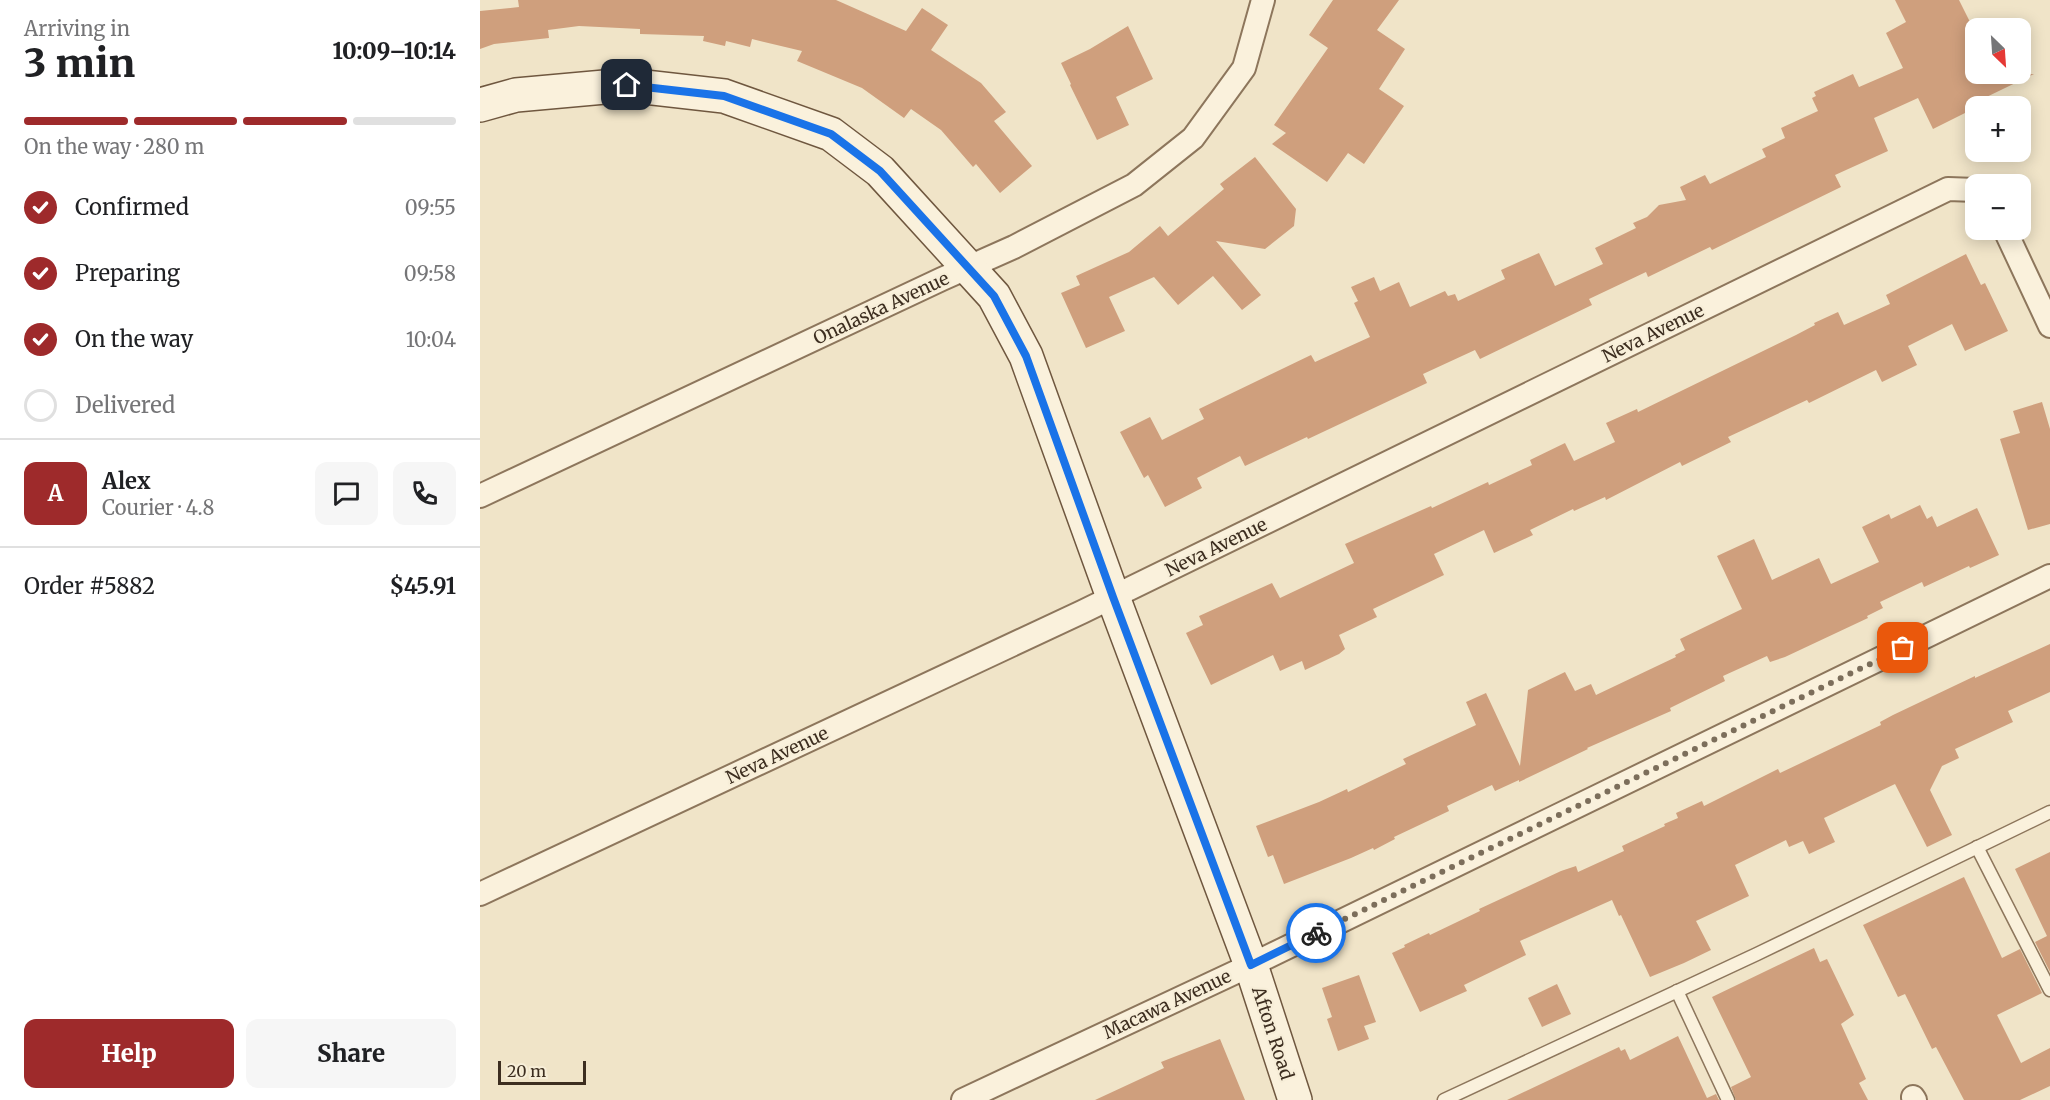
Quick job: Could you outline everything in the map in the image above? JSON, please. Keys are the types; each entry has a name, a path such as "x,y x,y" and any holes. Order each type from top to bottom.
{"street":[{"name":"Onalaska Avenue","path":"480,496 1014,247 1134,185 1193,138 1245,68 1263,0"},
{"name":"Afton Road","path":"480,105 516,95 627,85 724,96 831,134 880,171 994,296 1026,356 1113,597 1251,965 1294,1100"},
{"name":"Neva Avenue","path":"480,894 1113,597 1948,189 1965,190"},
{"path":"2010,240 2050,326"},
{"name":"Macawa Avenue","path":"963,1100 1251,965 2050,576"}],"lane":[{"path":"1444,1100 2050,812"},
{"path":"1977,847 2050,990"},
{"path":"1677,991 1728,1100"}],"building":[{"path":"518,0 836,0 906,31 922,8 948,25 931,50 981,83 1006,112 994,121 1032,166 1000,193 976,164 973,167 941,130 911,109 904,118 862,88 797,61 802,51 752,39 750,47 726,41 725,46 703,41 704,36 640,34 640,29 579,26 548,30 549,38 494,44 480,49 480,11 519,7"},
{"path":"1333,0 1399,0 1377,30 1405,49 1379,89 1404,106 1364,164 1348,153 1327,182 1272,144 1286,133 1274,125 1328,48 1309,35"},
{"path":"1895,0 1959,0 1968,18 1965,18 1965,84 2013,84 1989,96 1965,96 1965,113 1933,129 1918,98 1874,118 1888,151 1835,175 1841,187 1712,250 1710,247 1648,277 1646,272 1589,299 1592,305 1480,359 1475,350 1423,374 1427,383 1308,439 1307,437 1245,466 1240,456 1197,478 1202,488 1165,507 1148,475 1144,478 1120,432 1150,417 1162,440 1204,419 1199,409 1311,355 1315,362 1370,337 1354,303 1358,301 1351,287 1374,277 1380,291 1399,282 1410,307 1445,291 1448,296 1455,294 1458,301 1505,279 1501,270 1539,253 1555,286 1603,264 1595,248 1636,228 1633,223 1647,217 1659,205 1686,200 1680,187 1705,175 1710,184 1766,157 1762,149 1785,138 1781,128 1818,111 1812,98 1816,96 1814,92 1853,74 1859,87 1903,68 1886,33 1906,22"},
{"path":"1128,26 1153,79 1116,97 1129,125 1097,140 1061,63"},
{"path":"1255,157 1296,209 1294,226 1265,249 1216,241 1261,295 1242,310 1213,276 1178,305 1154,277 1109,297 1125,331 1086,348 1061,293 1080,285 1076,276 1129,252 1160,226 1168,236 1224,189 1220,184"},
{"path":"1966,254 1981,285 1985,283 2008,331 1965,351 1952,324 1908,346 1917,365 1882,382 1876,370 1809,403 1807,400 1728,437 1731,442 1682,466 1680,462 1606,500 1605,497 1574,511 1573,509 1530,530 1533,535 1494,553 1484,530 1434,554 1444,575 1373,609 1377,617 1339,635 1345,649 1339,654 1305,670 1302,661 1280,671 1273,655 1211,685 1186,633 1203,625 1199,616 1272,583 1280,598 1354,563 1345,544 1488,482 1489,485 1532,465 1530,460 1565,443 1574,461 1615,442 1606,423 1637,409 1638,412 1838,312 1844,325 1890,304 1886,295"},
{"path":"2042,402 2050,429 2050,524 2028,530 2000,439 2020,433 2013,411"},
{"path":"1920,505 1927,519 1932,516 1937,527 1977,508 1999,555 1924,587 1922,582 1880,602 1883,608 1867,616 1868,618 1785,657 1770,662 1767,656 1723,676 1725,681 1670,708 1671,711 1587,748 1519,782 1519,780 1495,791 1492,785 1447,806 1449,811 1394,837 1395,839 1374,850 1373,848 1284,884 1273,855 1268,857 1256,826 1347,789 1348,792 1406,764 1403,759 1476,725 1466,702 1486,693 1520,766 1528,690 1565,672 1575,691 1591,684 1596,695 1676,657 1675,655 1685,650 1680,639 1742,609 1717,556 1754,539 1772,580 1819,558 1831,584 1879,562 1862,527 1889,514 1891,519"},
{"path":"2050,644 2050,692 2008,711 2013,722 1955,749 1959,758 1942,766 1930,790 1952,835 1927,847 1895,784 1824,818 1835,842 1809,854 1803,841 1789,847 1786,840 1735,865 1749,896 1696,921 1711,950 1684,963 1650,977 1612,900 1520,941 1526,955 1464,985 1467,991 1420,1012 1392,953 1405,947 1404,945 1429,933 1430,935 1480,911 1479,909 1561,871 1576,866 1578,872 1624,851 1622,846 1678,818 1676,813 1702,801 1704,806 1778,769 1780,773 1881,725 1880,722 1893,715"},
{"path":"2050,852 2050,972 2035,942 2047,936 2015,869"},
{"path":"1964,877 2002,958 2020,949 2042,993 1997,1015 2021,1063 2050,1048 2050,1086 2020,1100 1964,1100 1936,1047 1932,1049 1905,994 1898,997 1863,925"},
{"path":"1814,948 1820,962 1827,959 1854,1015 1841,1024 1866,1079 1859,1083 1868,1100 1736,1100 1731,1087 1751,1077 1712,997"},
{"path":"1359,975 1376,1022 1364,1026 1369,1039 1338,1051 1327,1019 1332,1017 1322,988"},
{"path":"1557,984 1571,1014 1542,1027 1528,998"},
{"path":"1678,1036 1707,1098 1716,1094 1719,1100 1507,1100 1619,1047 1621,1051 1625,1049 1630,1060"},
{"path":"1220,1039 1245,1100 1095,1100 1164,1068 1161,1062"}],"way so far":[{"path":"1316,933 1903,648"}],"route":[{"path":"627,85 724,96 831,134 880,171 994,296 1026,356 1113,597 1251,965 1316,933"}]}
